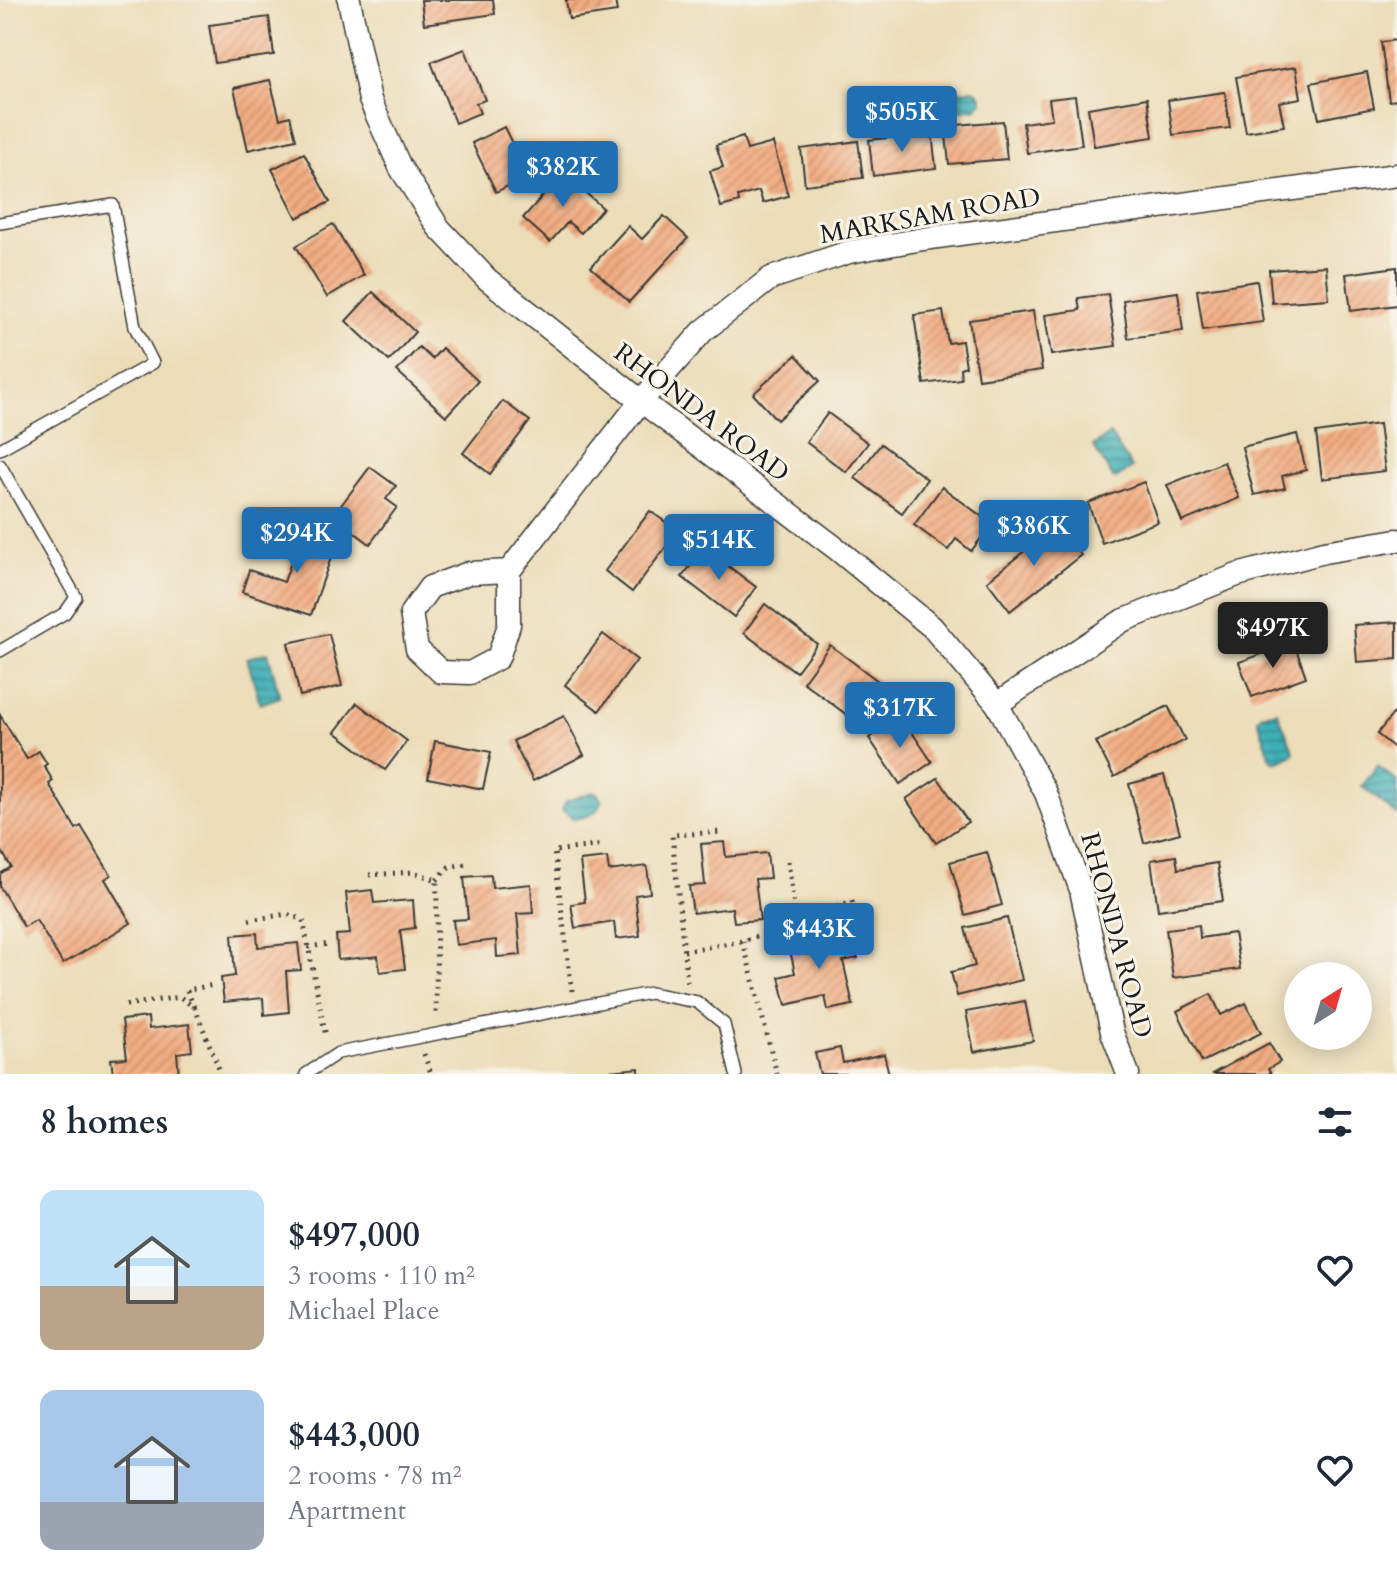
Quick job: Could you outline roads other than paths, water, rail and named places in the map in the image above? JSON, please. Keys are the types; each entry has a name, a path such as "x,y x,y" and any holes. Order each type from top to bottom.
{"street":[{"name":"RHONDA ROAD","path":"349,0 370,100 400,167 438,227 487,279 641,401 837,549 932,627 997,704 1046,793 1081,890 1112,1032 1128,1074"},
{"name":"MARKSAM ROAD","path":"509,571 641,401 703,331 771,278 849,252 923,239 1397,175"},
{"path":"997,704 1122,621 1237,575 1324,552 1397,540"},
{"path":"509,571 509,625 498,658 470,673 441,672 417,649 411,613 430,587 469,573 509,571"}],"lane":[{"path":"0,223 113,205 135,327 153,363 0,449"},
{"path":"0,465 76,597 65,613 0,651"},
{"path":"306,1074 330,1056 650,993 697,1002 724,1024 736,1074"}],"water":[{"path":"973,89 980,94 982,102 976,108 951,112 943,106 943,99 948,94"},
{"path":"1110,434 1132,468 1116,479 1093,446"},
{"path":"268,652 280,697 260,704 247,658"},
{"path":"1277,711 1294,752 1275,762 1271,759 1258,719 1261,715"},
{"path":"1378,766 1397,782 1397,815 1362,786"},
{"path":"593,792 602,801 591,814 574,819 562,810 566,801"}]}
